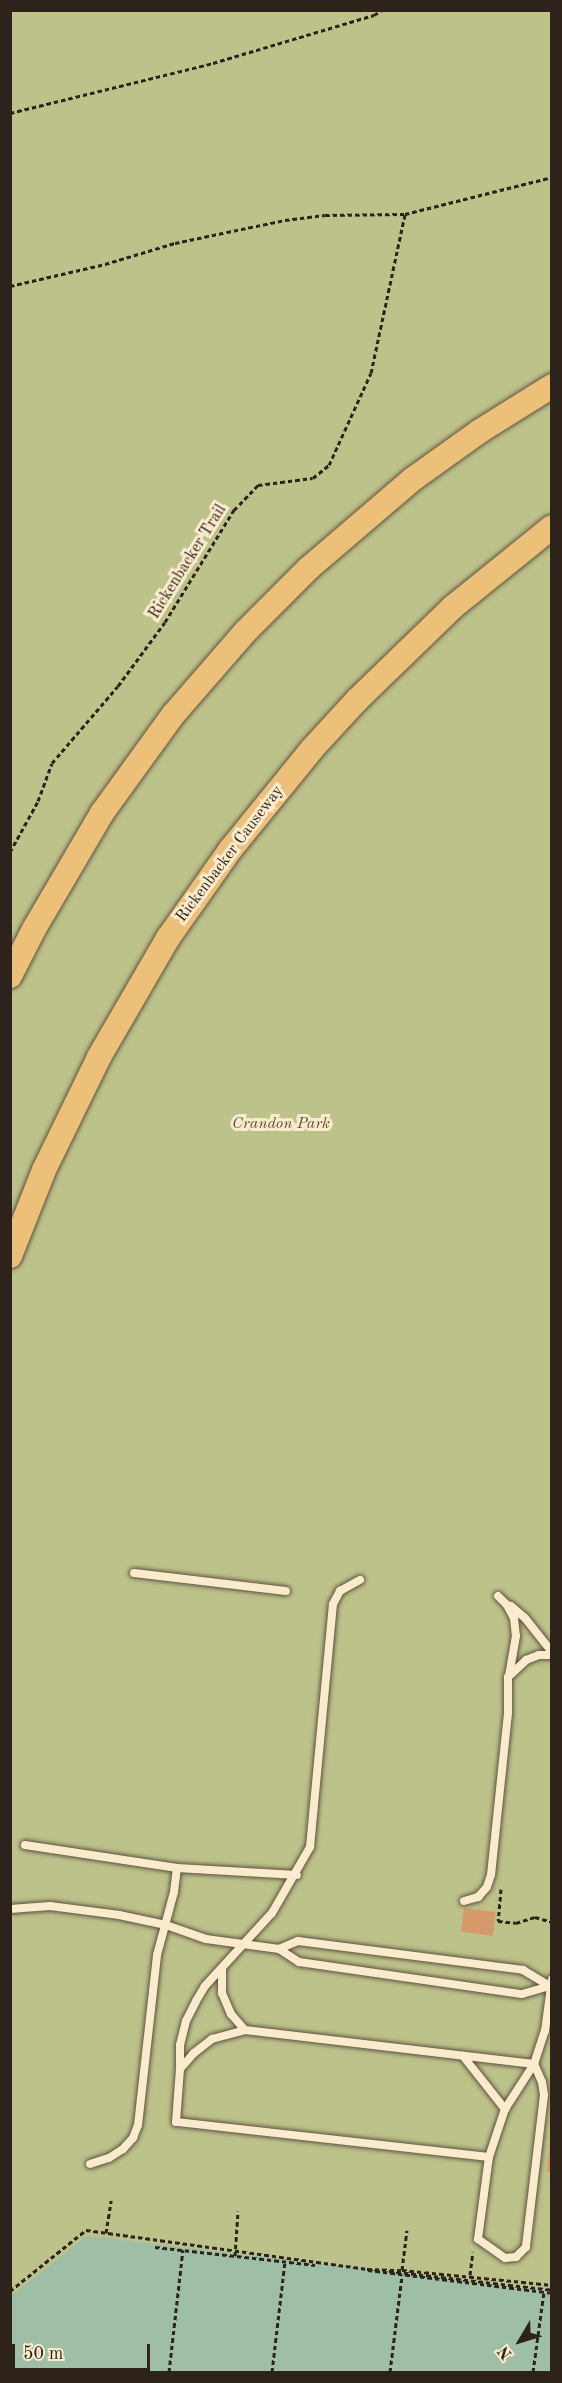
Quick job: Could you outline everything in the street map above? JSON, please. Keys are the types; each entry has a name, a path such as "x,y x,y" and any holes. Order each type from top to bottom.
{"main road":[{"path":"10,976 68,869 109,804 173,715 246,631 309,568 413,479 480,431 552,386"},
{"name":"Rickenbacker Causeway","path":"10,1256 44,1170 99,1057 168,938 230,850 292,773 358,699 453,608 552,527"}],"lane":[{"path":"134,1573 286,1591"},
{"path":"360,1580 340,1591 333,1604 310,1847 297,1875 272,1913 205,1986 186,2021 180,2045 176,2122 489,2157"},
{"path":"464,1902 478,1897 487,1887 496,1828 508,1677 516,1636 514,1618 507,1605 498,1596 525,1618 552,1654"},
{"path":"508,1677 526,1660 539,1655 552,1654"},
{"path":"25,1845 177,1868 297,1875"},
{"path":"90,2164 109,2158 123,2149 133,2138 138,2124 157,1955 166,1925 177,1868"},
{"path":"10,1909 50,1906 82,1909 166,1925 206,1939 279,1949 299,1962 522,1994 551,1982"},
{"path":"279,1949 298,1941 523,1970 551,1982"},
{"path":"222,1970 222,1993 231,2014 245,2030"},
{"path":"534,2064 544,2095 526,2247 516,2257 505,2258 477,2239 489,2157 506,2109 534,2064 545,2031 551,1982"},
{"path":"180,2069 194,2053 212,2039 245,2030 534,2064"},
{"path":"462,2056 506,2109"}],"path":[{"path":"10,113 213,63 374,15 382,10"},
{"path":"10,286 105,264 175,243 285,220 325,216 405,214 552,177"},
{"name":"Rickenbacker Trail","path":"10,852 38,801 51,763 118,686 165,622 234,510 258,485 313,478 329,465 370,373 405,214"},
{"path":"501,1887 498,1921 516,1923 535,1917 552,1922"},
{"path":"106,2233 111,2200"},
{"path":"235,2256 238,2211"},
{"path":"10,2291 86,2230 236,2248 367,2269 552,2289"},
{"path":"402,2270 407,2230"},
{"path":"469,2283 473,2249 477,2239"},
{"path":"155,2247 315,2265"},
{"path":"169,2373 183,2250"},
{"path":"272,2373 285,2262"},
{"path":"367,2269 470,2276 552,2289"},
{"path":"367,2269 402,2276 544,2292 552,2289"},
{"path":"390,2373 402,2276"},
{"path":"534,2373 544,2292"}],"green space":[{"name":"Crandon Park","path":"11,11 551,11 551,2297 11,2297"}],"shaded area":[{"path":"87,2236 551,2290 551,2372 11,2372 11,2296"}],"building":[{"path":"464,1908 496,1912 493,1936 461,1932"},
{"path":"550,2142 552,2142 552,2172 547,2172"}]}
